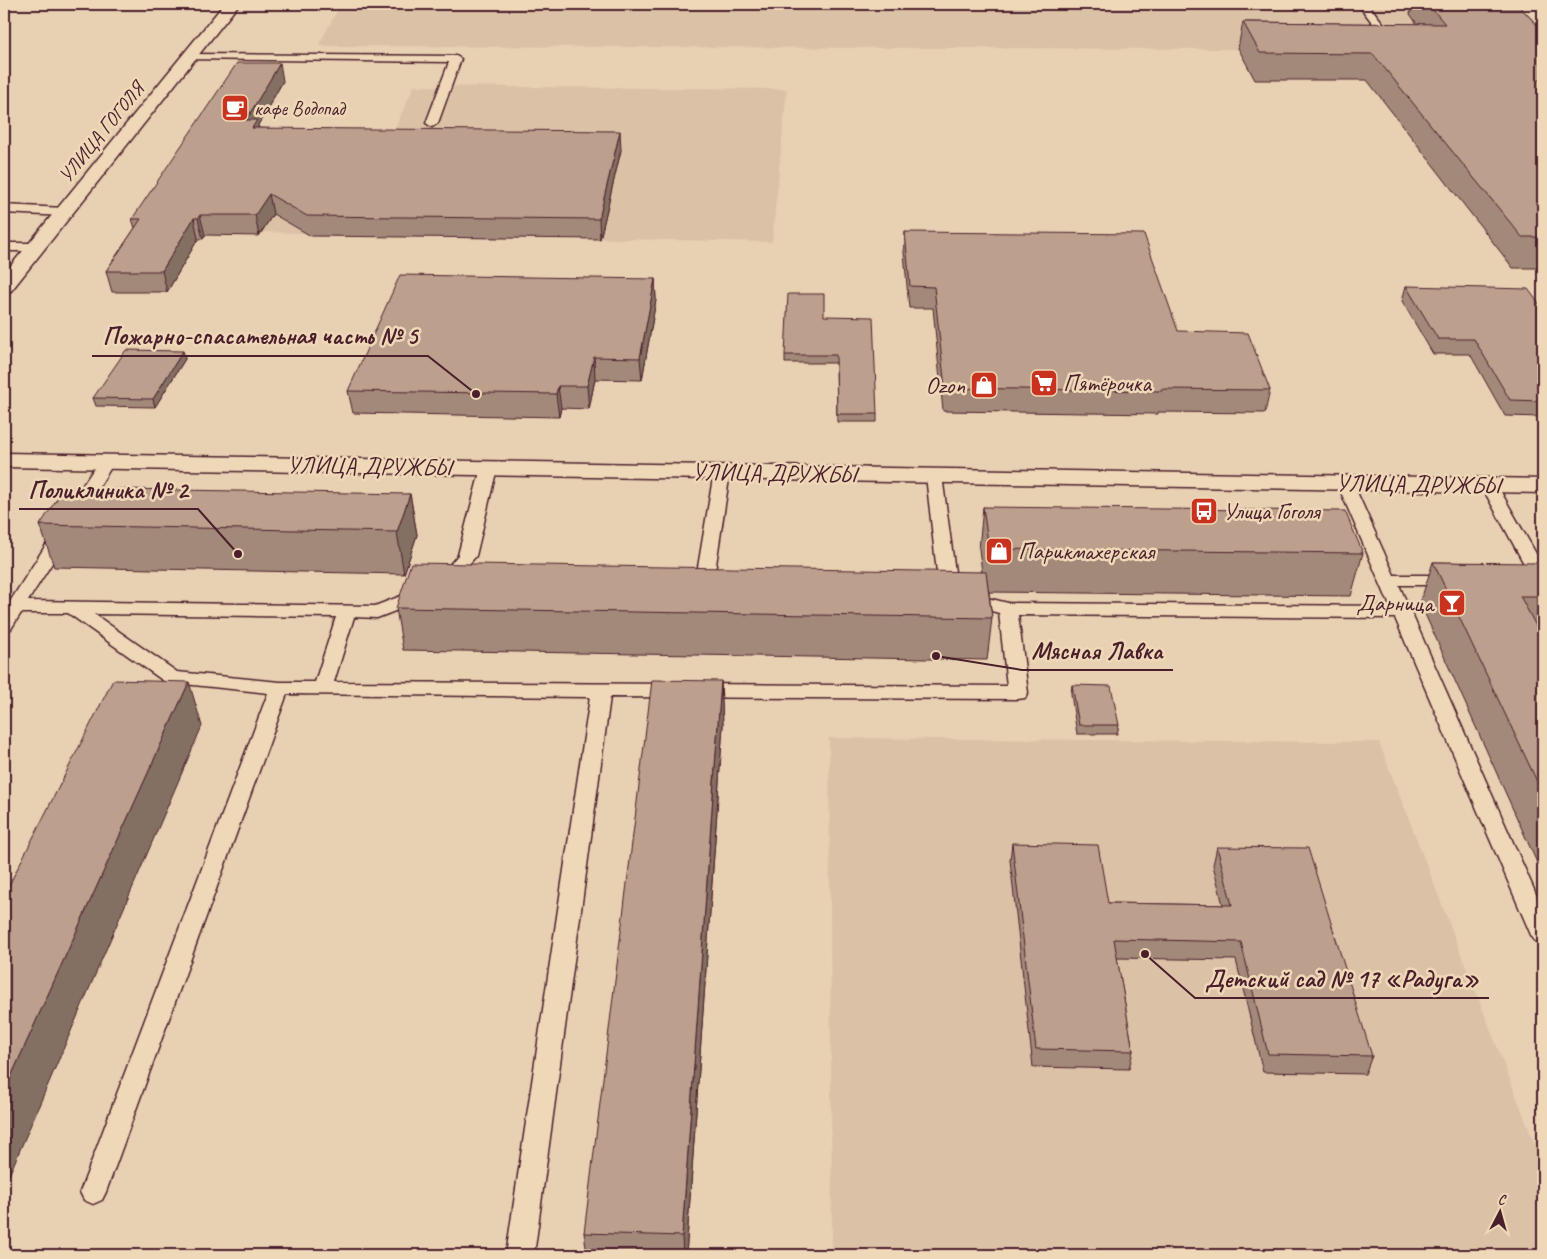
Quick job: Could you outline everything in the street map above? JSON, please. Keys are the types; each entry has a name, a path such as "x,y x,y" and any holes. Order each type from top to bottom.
{"street":[{"name":"УЛИЦА ГОГОЛЯ","path":"4,287 232,4"},
{"name":"УЛИЦА ДРУЖБЫ","path":"4,460 1543,486"}],"lane":[{"path":"1363,4 1381,27"},
{"path":"188,57 456,59 432,122"},
{"path":"4,210 64,212"},
{"path":"4,247 36,247"},
{"path":"4,625 107,461"},
{"path":"440,587 467,556 489,468"},
{"path":"703,592 722,472"},
{"path":"934,476 949,594"},
{"path":"1344,483 1543,935"},
{"path":"1489,485 1543,581"},
{"path":"1386,580 1474,580"},
{"path":"1522,580 1543,581"},
{"path":"15,607 377,612 440,587 460,587"},
{"path":"684,591 723,592"},
{"path":"929,594 949,594 1008,609 1400,612"},
{"path":"73,608 172,678 280,688 1018,692 1008,609"},
{"path":"323,687 347,611"},
{"path":"93,1192 280,688"},
{"path":"520,1255 601,690"}],"shaded area":[{"path":"341,4 1487,4 1529,50 318,46"},
{"path":"414,86 787,89 772,242 250,232 309,141 389,141"},
{"path":"829,738 1379,742 1543,1165 1543,1255 832,1255"}],"building":[{"path":"1428,4 1517,4 1543,31 1543,79 1538,79 1543,85 1543,237 1522,237 1373,54 1260,53 1243,22 1445,24"},
{"path":"237,63 280,63 246,120 257,120 252,128 620,131 599,219 307,216 269,194 255,215 200,215 198,218 194,218 162,271 106,271 141,219 132,219"},
{"path":"905,232 1144,234 1178,331 1248,333 1270,390 1161,389 1162,391 945,388 934,287 910,286"},
{"path":"400,275 655,279 640,358 594,357 587,386 558,386 556,394 348,391"},
{"path":"1406,286 1528,289 1543,309 1543,401 1510,400 1474,339 1438,339"},
{"path":"788,294 824,294 824,316 873,317 877,414 837,414 836,355 785,355"},
{"path":"126,350 183,351 153,399 93,398"},
{"path":"64,488 410,494 397,532 40,525"},
{"path":"983,507 1345,511 1363,553 989,549"},
{"path":"1433,562 1543,563 1543,596 1520,596 1543,639 1543,794"},
{"path":"411,563 986,572 992,618 396,608"},
{"path":"113,680 189,682 4,1092 4,895"},
{"path":"652,680 721,681 682,1236 584,1233"},
{"path":"1072,685 1111,686 1119,725 1079,725"},
{"path":"1012,843 1098,845 1108,903 1232,905 1217,847 1308,848 1372,1056 1268,1054 1241,942 1114,939 1133,1051 1036,1049"}],"place":[{"name":"кафе Водопад","path":"235,108"},
{"name":"Пятёрочка","path":"1044,383"},
{"name":"Ozon","path":"984,385"},
{"name":"Пожарно-спасательная часть № 5","path":"476,394"},
{"name":"Улица Гоголя","path":"1204,511"},
{"name":"Парикмахерская","path":"999,551"},
{"name":"Поликлиника № 2","path":"238,554"},
{"name":"Дарница","path":"1452,603"},
{"name":"Мясная Лавка","path":"936,656"},
{"name":"Детский сад № 17 «Радуга»","path":"1145,954"}]}
